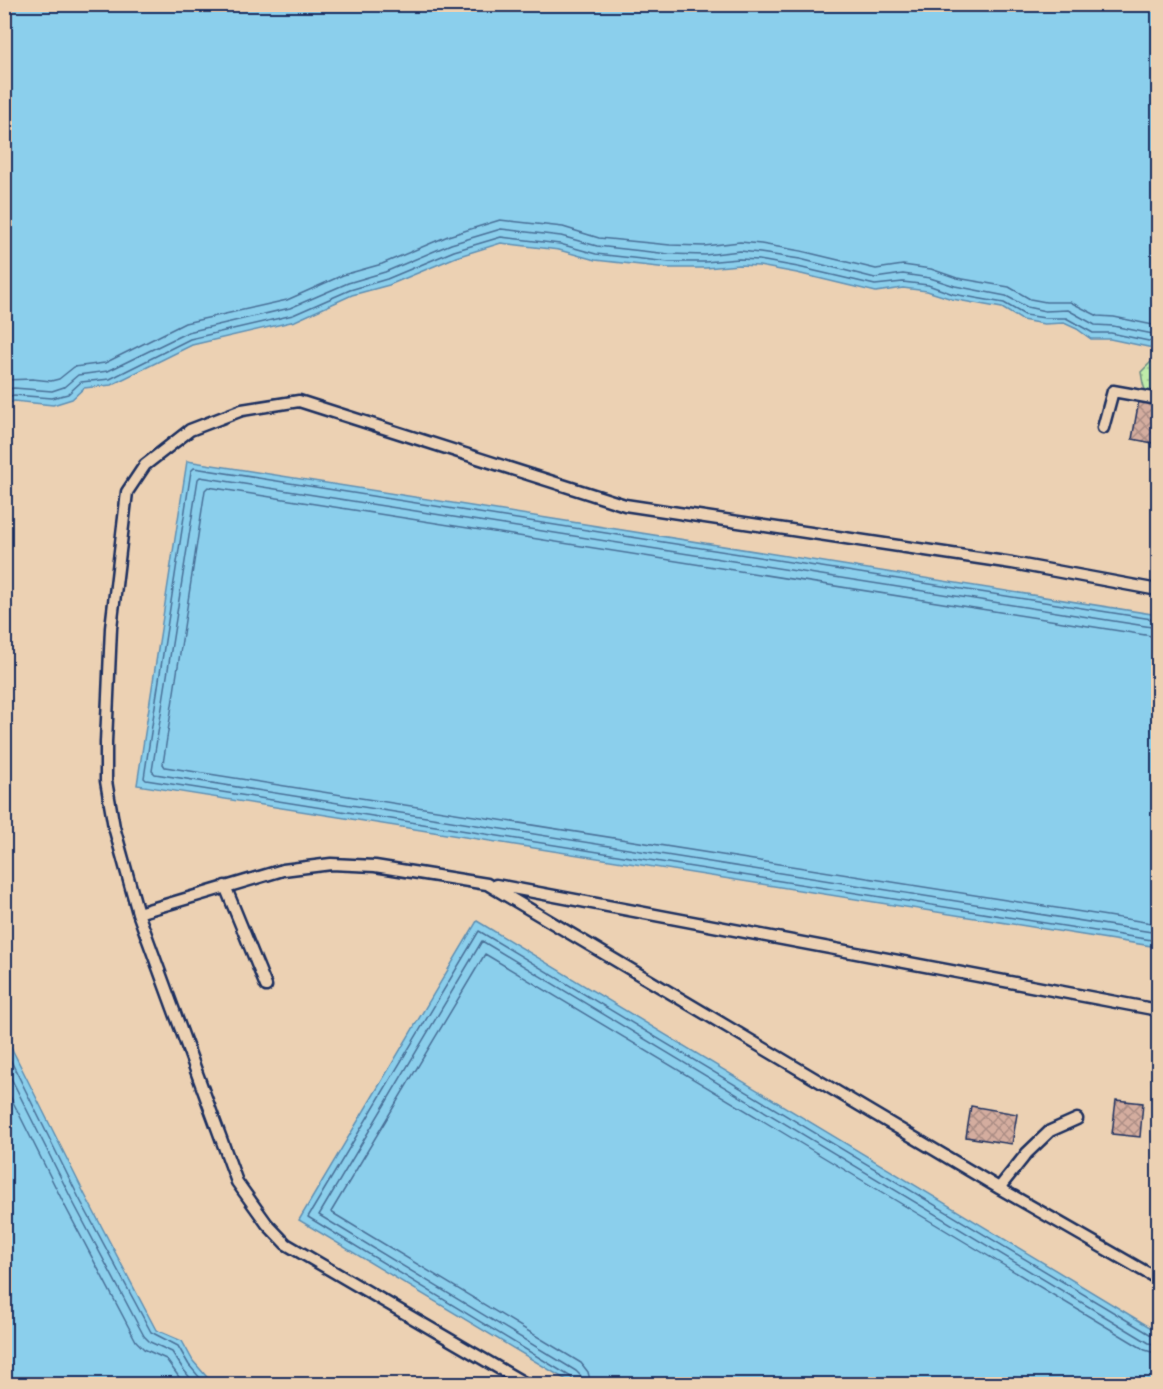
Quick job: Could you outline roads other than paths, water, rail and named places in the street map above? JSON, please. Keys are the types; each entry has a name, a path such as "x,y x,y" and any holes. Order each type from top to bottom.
{"lane":[{"path":"1103,428 1113,391 1158,399"},
{"path":"526,1384 286,1244 267,1224 237,1182 138,913 114,827 106,781 111,628 127,492 145,465 190,430 242,410 299,401 625,505 1012,563 1158,590"},
{"path":"138,913 283,870 331,864 375,866 487,884 1158,1010"},
{"path":"487,884 999,1188 1158,1279"},
{"path":"225,886 266,986"},
{"path":"999,1188 1027,1153 1050,1131 1077,1119"}],"water":[{"path":"5,4 1158,5 1158,349 1110,339 1091,339 1064,323 1044,324 1022,320 1002,308 952,299 927,291 903,288 876,292 759,266 668,268 595,260 559,250 501,243 456,257 389,285 352,295 295,321 192,345 111,385 84,388 72,399 53,405 14,401 5,405"},
{"path":"187,461 1158,615 1158,947 137,785"},
{"path":"477,921 1158,1332 1158,1384 573,1384 299,1220"},
{"path":"4,1033 156,1330 182,1341 193,1361 213,1384 5,1384"}]}
